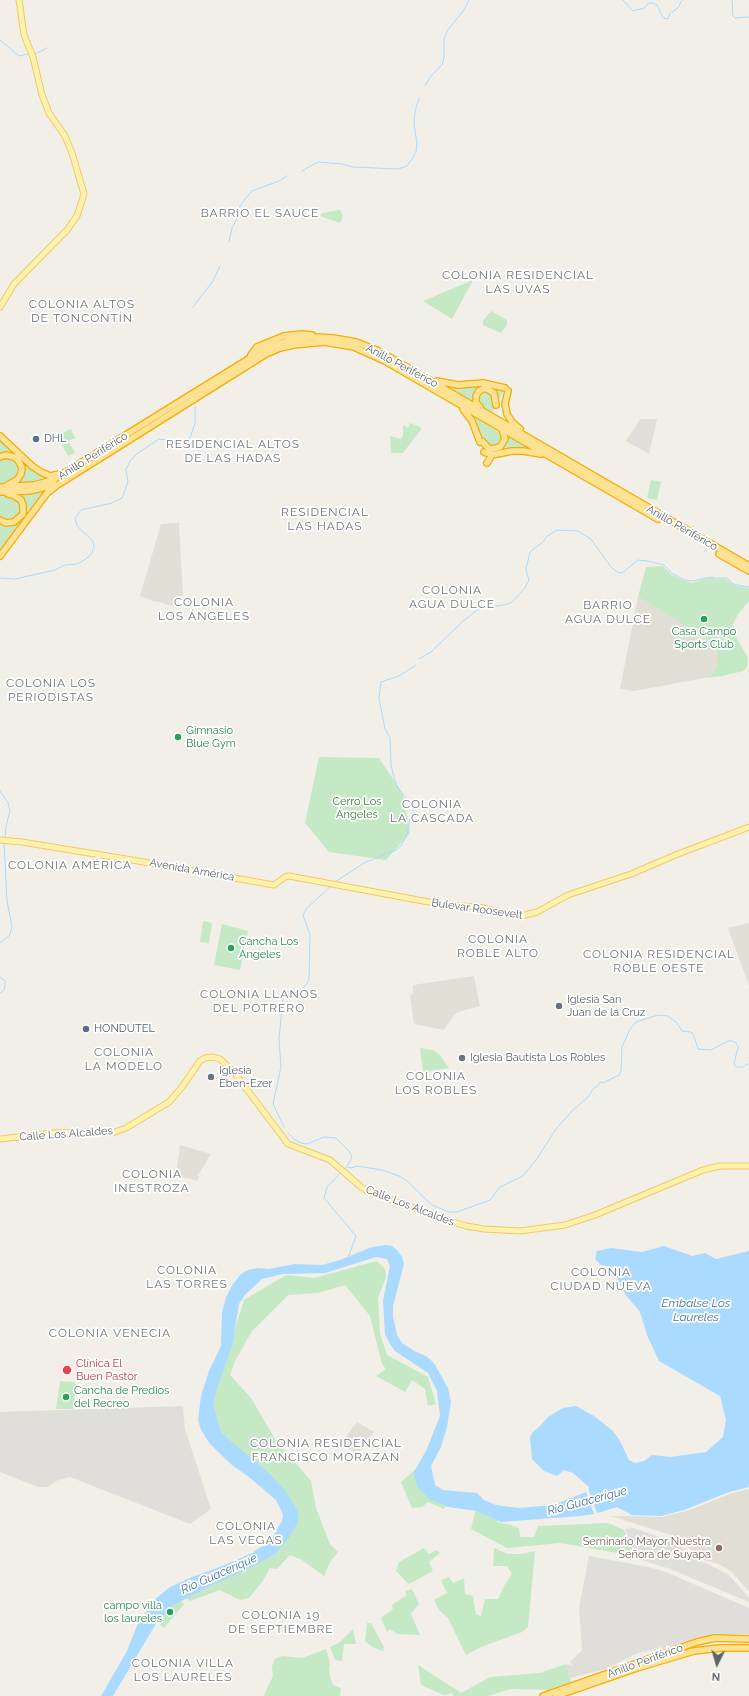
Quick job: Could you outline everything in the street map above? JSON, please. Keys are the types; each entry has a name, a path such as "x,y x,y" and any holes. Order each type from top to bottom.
{"highway":[{"name":"Anillo Periférico","path":"1,490 42,484 65,474 248,358 257,347 284,336 301,334 347,340 366,346 429,379 749,566"},
{"name":"Anillo Periférico","path":"1,490 29,491 60,484 266,354 280,348 294,345 325,342 358,349 385,361 749,571"},
{"path":"429,379 452,385 467,386 484,383 504,389"},
{"path":"508,382 504,389 506,409 512,422 542,446"},
{"path":"488,414 476,403 478,391 485,388 491,390 496,397 496,405"},
{"path":"452,400 470,416 482,442 488,448 492,449 500,447 505,439 502,429"},
{"path":"0,436 40,472 50,476 65,474"},
{"path":"484,452 492,455 512,451 535,452 552,458"},
{"path":"0,457 6,455 14,457 18,460 22,468 21,474 17,480 1,490"},
{"path":"487,463 492,455"},
{"path":"0,556 47,493 60,484"},
{"path":"0,520 6,523 14,522 21,517 23,510 21,500 1,490"},
{"name":"Anillo Periférico","path":"543,1696 697,1642 715,1638 749,1639"},
{"path":"749,1642 749,1647"},
{"name":"Anillo Periférico","path":"556,1696 637,1668 694,1651 749,1647"}],"main road":[{"path":"0,307 14,284 70,226 77,216 84,194 72,153 65,136 49,113 42,95 33,57 24,35 19,0"},
{"name":"Bulevar Roosevelt","path":"285,877 289,876 445,905 478,906 509,914 526,916 543,910 568,895 638,872 678,854 749,827"},
{"name":"Avenida América","path":"0,840 155,864 274,885 285,877"},
{"name":"Calle Los Alcaldes","path":"0,1139 52,1133 115,1132 126,1128 169,1102 176,1096 200,1061 205,1058 213,1058 220,1059 227,1064 288,1144 323,1156 368,1191 449,1221 484,1229 520,1231 549,1228 581,1220 711,1168 749,1166"}],"shaded area":[{"path":"640,419 657,419 649,454 626,441"},
{"path":"179,523 183,596 175,597 175,607 140,596 161,524"},
{"path":"638,597 710,641 719,659 718,665 713,673 705,678 634,691 620,689"},
{"path":"749,923 749,986 728,928"},
{"path":"474,976 480,1006 458,1012 454,1015 444,1030 414,1024 410,995 413,993 413,985"},
{"path":"180,1145 211,1154 197,1175 199,1177 197,1181 176,1175"},
{"name":"Clínica El Buen Pastor","path":"57,1361 79,1365 78,1377 67,1377 54,1374"},
{"path":"183,1406 185,1429 211,1509 190,1524 70,1477 58,1480 47,1487 38,1487 0,1472 0,1412"},
{"path":"357,1422 374,1432 358,1453 340,1445"},
{"name":"Seminario Mayor Nuestra Señora de Suyapa","path":"749,1489 749,1592 732,1572 719,1564 701,1559 677,1537 611,1516 662,1517 687,1511 733,1493"},
{"path":"633,1528 674,1542 701,1561 728,1574 749,1598 749,1602 670,1569 638,1559 625,1529"},
{"path":"589,1556 648,1567 666,1572 749,1608 749,1634 714,1634 660,1651 661,1645 658,1649 638,1653 605,1669 570,1678 566,1664 573,1666 570,1662 582,1650 579,1608"}],"green space":[{"path":"340,210 343,216 340,223 320,216 322,213"},
{"path":"473,280 452,319 423,301"},
{"path":"491,311 507,320 507,325 501,333 483,325 483,321"},
{"path":"441,383 474,383 505,388 492,413 452,389 445,389"},
{"path":"474,418 485,422 502,435 507,432 513,438 527,446 532,446 535,452 523,451 492,455 484,452 471,419"},
{"path":"410,423 422,428 403,453 391,453 390,436 401,439 403,435 403,425 408,428"},
{"path":"71,429 75,438 68,441 75,453 68,456 62,445 65,442 59,445 55,436"},
{"path":"0,436 32,466 50,476 65,474 59,484 53,488 0,556"},
{"path":"651,480 661,482 657,500 647,498"},
{"name":"Casa Campo Sports Club","path":"663,566 672,575 692,583 711,577 715,579 726,579 734,585 749,588 749,601 738,614 731,628 748,658 747,667 743,671 705,678 713,673 718,665 717,653 710,641 638,597 646,567"},
{"name":"Cerro Los Ángeles","path":"319,757 379,758 403,794 410,833 386,860 329,852 305,823"},
{"path":"203,921 212,923 209,943 200,942"},
{"name":"Cancha Los Ángeles","path":"222,924 248,931 240,970 214,965"},
{"path":"420,1048 433,1050 440,1055 449,1068 423,1072"},
{"path":"377,1261 385,1269 386,1277 378,1298 380,1334 387,1355 428,1377 436,1404 428,1406 425,1389 412,1380 405,1392 376,1376 386,1369 382,1364 370,1316 345,1285 318,1293 288,1295 252,1331 235,1361 230,1375 251,1398 275,1439 311,1481 316,1508 330,1544 338,1552 330,1562 324,1576 302,1560 290,1555 277,1569 270,1568 262,1582 249,1598 240,1600 220,1590 190,1601 180,1593 276,1551 296,1507 221,1445 209,1396 232,1338 244,1300 286,1275 314,1278"},
{"name":"Cancha de Predios del Recreo","path":"60,1381 74,1382 76,1385 73,1409 56,1409"},
{"path":"417,1468 416,1482 425,1495 448,1502 444,1509 428,1502 422,1507 412,1508 401,1482"},
{"path":"476,1509 497,1515 497,1522 519,1528 520,1537 534,1537 538,1526 608,1523 624,1530 635,1556 560,1543 507,1548 471,1529"},
{"path":"424,1548 429,1554 437,1550 440,1553 429,1562 433,1571 409,1584 396,1571 399,1562"},
{"path":"494,1548 508,1554 521,1554 535,1551 528,1627 522,1632 481,1647 466,1655 448,1618 439,1610 434,1600 447,1593 441,1580 449,1577 453,1583 464,1578 465,1594 473,1596 476,1614 481,1616 485,1599 498,1599 512,1574 507,1566 493,1566"},
{"path":"412,1589 419,1604 411,1614 420,1635 397,1634 390,1629 387,1632 381,1618 393,1609 392,1605 407,1595 405,1591"},
{"name":"campo villa los laureles","path":"176,1596 184,1604 164,1628 156,1621"},
{"path":"367,1623 371,1623 384,1647 383,1651 372,1647 365,1641"},
{"path":"353,1629 356,1644 344,1644 342,1661 335,1660 330,1647 339,1643"},
{"path":"326,1649 330,1663 329,1669 331,1680 333,1685 341,1688 340,1696 264,1695 273,1676 272,1666 275,1659 282,1656 302,1658"},
{"path":"566,1664 571,1682 548,1690 510,1689 488,1696 454,1696 452,1693 444,1695 421,1685 418,1665 461,1693 490,1677 540,1673"}],"water":[{"name":"Río Guacerique","path":"386,1245 392,1246 397,1250 402,1257 404,1264 393,1306 393,1316 397,1335 402,1343 414,1351 426,1356 434,1363 448,1388 451,1402 447,1427 441,1447 431,1466 435,1485 443,1490 477,1493 484,1500 496,1505 518,1508 553,1505 586,1492 594,1514 501,1522 477,1511 448,1507 429,1499 417,1487 414,1472 426,1451 440,1416 437,1391 428,1373 395,1351 385,1334 383,1301 390,1266 387,1259 376,1257 325,1273 283,1274 262,1279 245,1295 239,1304 232,1346 213,1404 221,1433 270,1474 287,1493 298,1511 298,1522 288,1539 275,1554 246,1570 210,1586 172,1606 157,1622 113,1696 101,1696 127,1651 138,1623 155,1599 170,1587 252,1553 271,1540 282,1521 283,1514 276,1500 232,1465 210,1444 201,1430 198,1420 201,1396 209,1371 221,1346 222,1313 226,1297 233,1284 241,1274 248,1270 258,1268 269,1269 295,1264 322,1265 340,1260 372,1247"},
{"name":"Embalse Los Laureles","path":"664,1246 692,1256 705,1253 716,1259 749,1251 749,1487 729,1492 684,1510 661,1516 632,1515 617,1507 597,1513 589,1487 573,1473 564,1470 557,1476 544,1471 532,1459 530,1437 548,1417 563,1408 576,1406 594,1416 613,1431 620,1441 629,1460 635,1463 644,1461 652,1455 670,1457 706,1452 723,1437 726,1420 720,1396 659,1361 647,1335 640,1312 625,1294 616,1276 623,1270 601,1265 595,1259 597,1251 611,1248 642,1252"}],"waterway":[{"path":"425,86 430,77 442,65 444,58 444,39 447,31 464,10 469,0"},
{"path":"623,0 633,11 644,8 649,3 653,3 657,5 663,18 668,19 670,13"},
{"path":"672,12 678,8 682,0"},
{"path":"732,0 733,16 735,18 749,17"},
{"path":"0,40 19,56 28,54"},
{"path":"35,54 47,48"},
{"path":"302,171 318,162 342,164 353,167 398,169 407,166 416,152 417,143 414,124 415,111 419,98"},
{"path":"229,242 232,228 237,219 240,206 252,191 279,181 287,176"},
{"path":"193,307 213,281 220,266"},
{"path":"0,578 15,579 55,570 65,565 77,564 86,559 92,553 94,547 93,541 77,526 75,518 81,510 112,503 122,498 128,482 126,470 130,461 138,453 159,439 183,442 190,438 195,423 195,406"},
{"path":"419,659 431,652 462,622 480,608 511,603 525,588 529,581 526,569 530,552 544,541 546,537 557,530 578,531 591,539 611,567 617,572 622,573 638,560 647,561 664,565 673,574 685,580 692,581 711,577 727,578 733,584 749,587"},
{"path":"335,882 364,863 396,850 401,846 407,835 410,818 414,812 408,800 398,788 394,778 391,765 390,738 385,729 379,698 381,682 399,676 416,665"},
{"path":"0,791 8,803 10,811 6,826 5,839"},
{"path":"0,943 10,935 12,926 7,901 4,842"},
{"path":"284,1127 273,1104 281,1067 279,1039 283,998 287,992 300,991 309,979 310,935 303,915 307,908 332,885"},
{"path":"0,977 5,981 4,990 0,993"},
{"path":"348,1167 351,1168 357,1166 382,1170 399,1176 406,1180 432,1205 449,1212 457,1212 490,1200 500,1187 523,1176 536,1160 556,1129 572,1111 588,1097 600,1082 603,1083 619,1075 621,1071 622,1047 630,1029 636,1022 658,1015 668,1016 677,1023 682,1031 691,1032 694,1036 698,1049 711,1050 728,1041 733,1041 738,1047 734,1064 736,1067 743,1067 749,1063"},
{"path":"288,1133 294,1139 301,1143 307,1144 324,1137 336,1138 350,1152 352,1158 345,1169"},
{"path":"341,1172 327,1187 324,1198 356,1236 348,1258"}],"place":[{"name":"DHL","path":"36,439"},
{"name":"Casa Campo Sports Club","path":"704,619"},
{"name":"Gimnasio Blue Gym","path":"178,737"},
{"name":"Cancha Los Ángeles","path":"231,948"},
{"name":"Iglesia San Juan de la Cruz","path":"559,1006"},
{"name":"HONDUTEL","path":"86,1029"},
{"name":"Iglesia Bautista Los Robles","path":"462,1058"},
{"name":"Iglesia Eben-Ezer","path":"211,1077"},
{"name":"Clínica El Buen Pastor","path":"67,1370"},
{"name":"Cancha de Predios del Recreo","path":"66,1397"},
{"name":"Seminario Mayor Nuestra Señora de Suyapa","path":"719,1548"},
{"name":"campo villa los laureles","path":"170,1612"}],"district":[{"name":"BARRIO EL SAUCE","path":"260,213"},
{"name":"COLONIA RESIDENCIAL LAS UVAS","path":"518,282"},
{"name":"COLONIA ALTOS DE TONCONTÍN","path":"82,311"},
{"name":"RESIDENCIAL ALTOS DE LAS HADAS","path":"233,451"},
{"name":"RESIDENCIAL LAS HADAS","path":"325,519"},
{"name":"COLONIA AGUA DULCE","path":"452,597"},
{"name":"COLONIA LOS ÁNGELES","path":"204,609"},
{"name":"BARRIO AGUA DULCE","path":"608,612"},
{"name":"COLONIA LOS PERIODISTAS","path":"51,690"},
{"name":"COLONIA LA CASCADA","path":"432,811"},
{"name":"COLONIA AMÉRICA","path":"70,865"},
{"name":"COLONIA ROBLE ALTO","path":"498,946"},
{"name":"COLONIA RESIDENCIAL ROBLE OESTE","path":"659,961"},
{"name":"COLONIA LLANOS DEL POTRERO","path":"259,1001"},
{"name":"COLONIA LA MODELO","path":"124,1059"},
{"name":"COLONIA LOS ROBLES","path":"436,1083"},
{"name":"COLONIA INESTROZA","path":"152,1181"},
{"name":"COLONIA LAS TORRES","path":"187,1277"},
{"name":"COLONIA CIUDAD NUEVA","path":"601,1279"},
{"name":"COLONIA VENECIA","path":"110,1333"},
{"name":"COLONIA RESIDENCIAL FRANCISCO MORAZÁN","path":"326,1450"},
{"name":"COLONIA LAS VEGAS","path":"246,1533"},
{"name":"COLONIA 19 DE SEPTIEMBRE","path":"281,1622"},
{"name":"COLONIA VILLA LOS LAURELES","path":"183,1670"}]}
